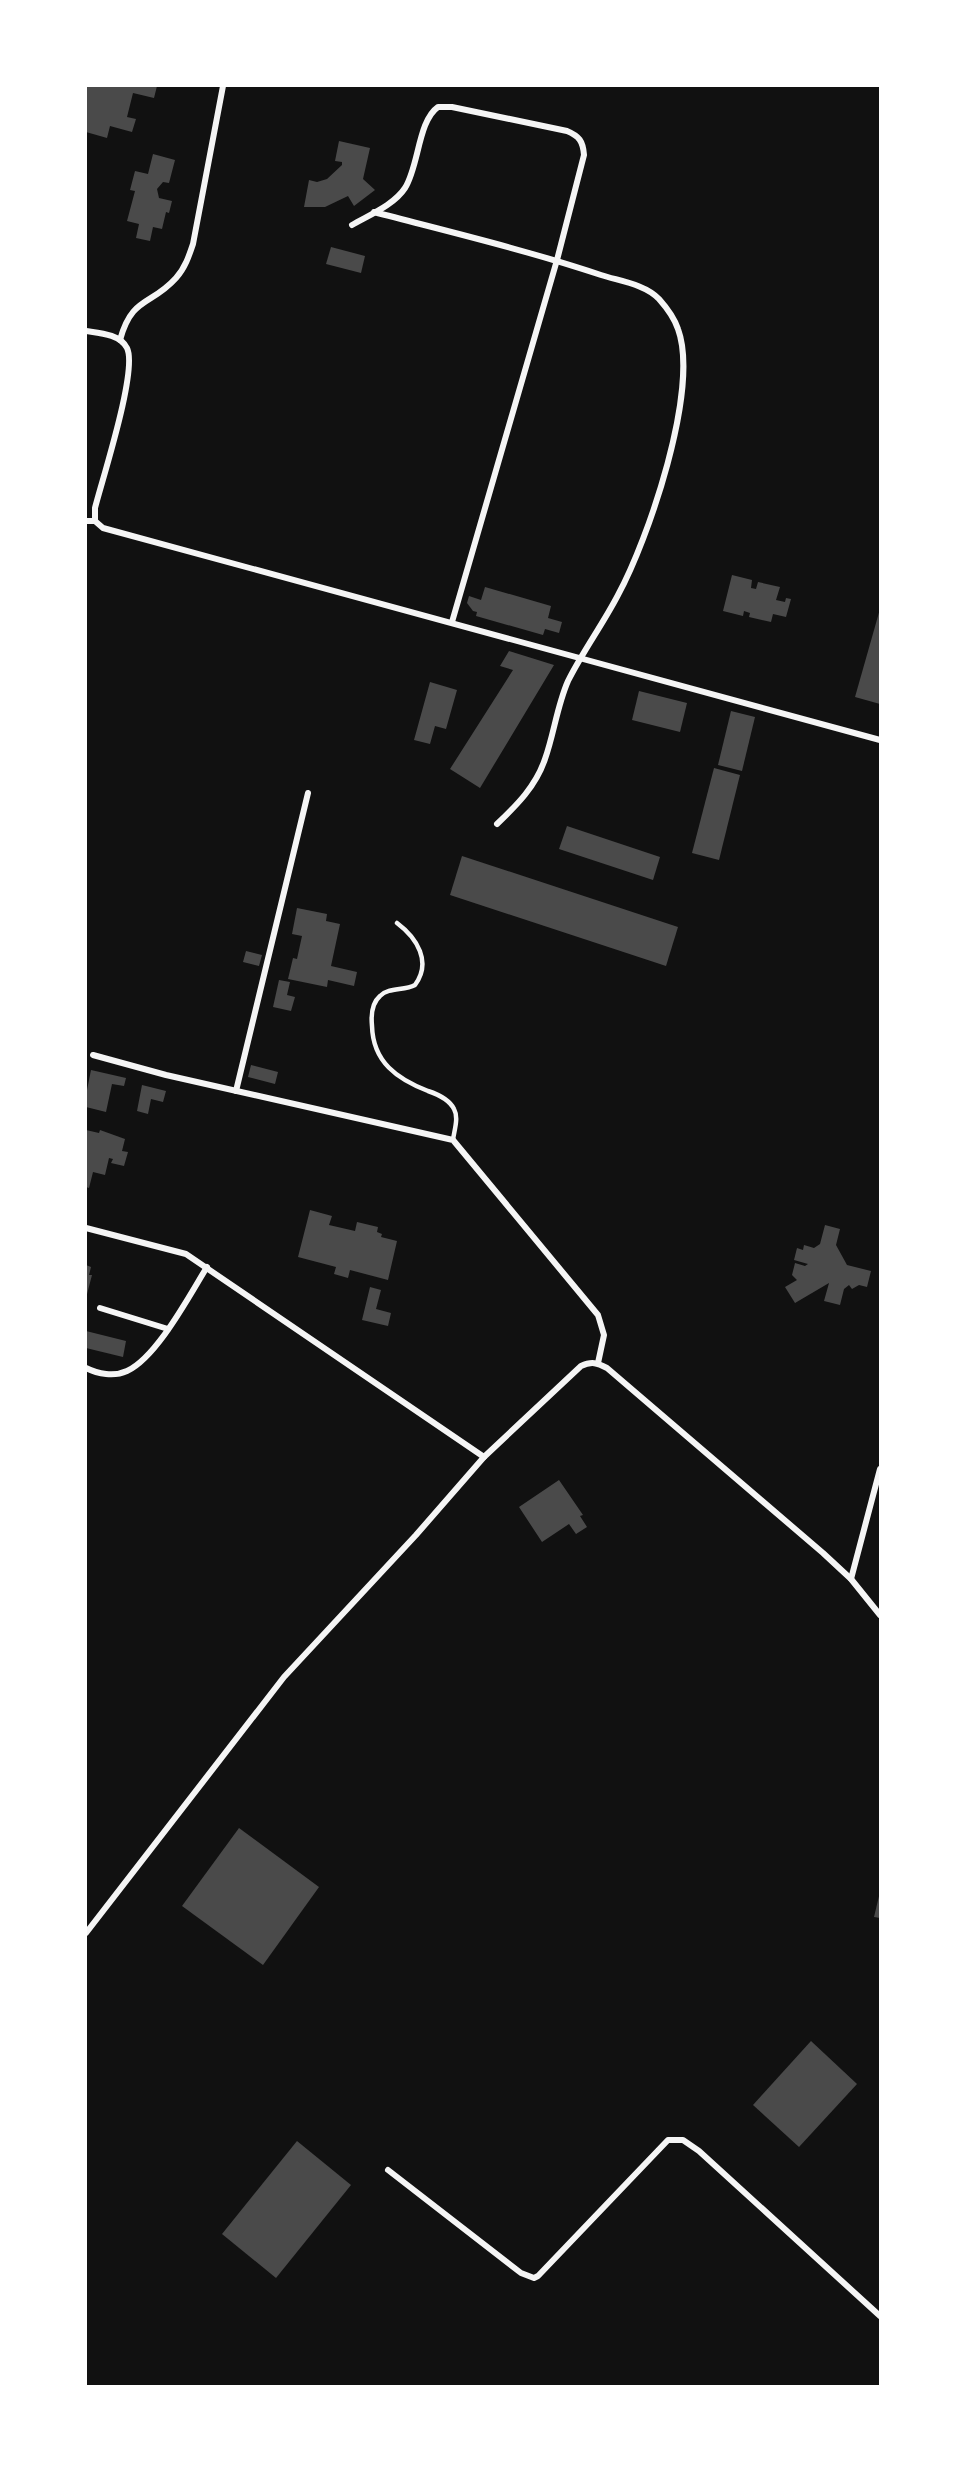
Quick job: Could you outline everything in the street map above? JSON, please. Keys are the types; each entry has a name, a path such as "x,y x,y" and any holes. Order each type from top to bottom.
{"street":[{"path":"120,340 123,327 133,309 176,278 188,257 224,86"},
{"path":"352,225 399,196 413,171 429,116 438,107 452,107 567,131 580,139 584,154 557,260 452,622"},
{"path":"374,212 557,260 643,288 657,296 669,310 679,330 683,361 680,404 665,474 643,544 618,595 579,659 565,690 539,774 528,793 497,824"},
{"path":"86,331 120,340 127,348 129,369 95,508 95,521"},
{"path":"86,521 95,521 103,528 880,740"},
{"path":"236,1091 308,793"},
{"path":"93,1055 236,1091 453,1140 598,1315 604,1335 598,1363"},
{"path":"86,1228 186,1254 484,1457"},
{"path":"86,1368 99,1373 124,1372 144,1358 168,1329 207,1267"},
{"path":"100,1308 168,1329"},
{"path":"86,1934 284,1677 416,1535 484,1457 581,1366 588,1363 598,1363 608,1368 850,1579 880,1615"},
{"path":"850,1579 880,1469"},
{"path":"388,2170 521,2273 534,2278 668,2140 683,2140 699,2151 880,2316"}],"lane":[{"path":"397,924 410,933 417,942 421,953 422,971 415,985 388,991 379,996 371,1019 375,1045 381,1059 393,1073 408,1083 438,1095 452,1105 456,1117 453,1140"}],"building":[{"path":"86,86 157,86 154,98 133,93 127,117 136,119 132,132 110,126 107,138 86,132"},
{"path":"339,141 370,148 363,179 375,190 354,206 348,196 325,207 304,207 309,180 317,182 327,179 342,165 342,162 335,161"},
{"path":"153,154 175,160 169,183 163,182 157,189 159,198 172,201 169,213 166,212 162,229 153,227 150,241 136,238 139,224 127,221 135,191 130,190 135,171 148,174"},
{"path":"331,247 365,256 361,273 326,264"},
{"path":"732,575 752,580 751,588 756,589 758,582 780,587 776,600 785,602 786,598 791,599 786,617 773,614 771,622 749,617 750,613 744,611 743,616 723,611"},
{"path":"485,587 551,606 548,618 562,622 559,633 545,629 543,635 476,616 477,612 473,611 467,603 469,596 481,600"},
{"path":"880,609 880,704 855,697"},
{"path":"509,651 554,665 480,788 450,769 513,670 500,666"},
{"path":"430,682 457,690 446,729 435,726 430,744 414,740"},
{"path":"639,691 687,703 680,732 632,720"},
{"path":"731,711 755,717 742,771 718,765"},
{"path":"714,768 740,775 719,860 692,853"},
{"path":"567,826 660,857 653,880 559,849"},
{"path":"462,856 678,927 666,966 450,895"},
{"path":"297,908 327,914 326,921 340,924 331,966 357,972 354,986 328,980 327,987 288,979 293,958 297,959 302,936 292,934"},
{"path":"246,951 262,955 259,966 243,962"},
{"path":"279,980 290,982 287,995 295,997 291,1011 273,1007"},
{"path":"251,1065 278,1072 275,1084 248,1077"},
{"path":"91,1070 126,1078 124,1086 112,1084 106,1112 86,1107"},
{"path":"142,1085 166,1091 163,1102 151,1099 148,1114 137,1111"},
{"path":"86,1130 99,1133 100,1130 125,1139 122,1151 128,1152 124,1166 111,1163 113,1159 109,1158 105,1175 93,1172 89,1188 86,1187"},
{"path":"310,1210 332,1216 329,1225 355,1231 357,1222 378,1227 377,1232 382,1234 381,1237 397,1241 388,1280 350,1270 348,1278 334,1274 336,1267 298,1257"},
{"path":"825,1225 840,1229 836,1245 847,1265 871,1271 867,1287 859,1285 852,1289 849,1285 844,1289 840,1305 824,1301 829,1283 795,1303 785,1287 797,1280 792,1275 795,1263 805,1266 808,1264 794,1260 797,1248 803,1250 804,1245 814,1248 820,1244"},
{"path":"86,1265 91,1267 89,1275 92,1275 86,1298"},
{"path":"370,1287 381,1290 376,1309 391,1313 388,1326 362,1320"},
{"path":"86,1331 126,1341 123,1357 86,1348"},
{"path":"559,1480 583,1515 580,1516 587,1527 576,1534 569,1524 542,1542 519,1507"},
{"path":"239,1828 319,1887 263,1965 182,1906"},
{"path":"880,1892 880,1918 874,1917"},
{"path":"811,2041 857,2084 799,2147 753,2105"},
{"path":"297,2141 351,2185 276,2278 222,2234"}]}
